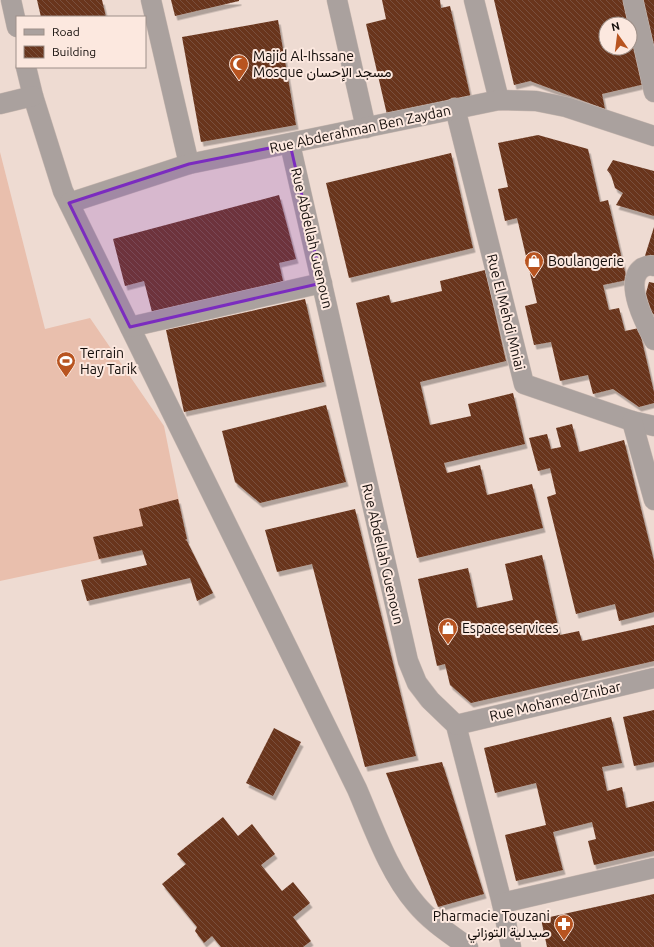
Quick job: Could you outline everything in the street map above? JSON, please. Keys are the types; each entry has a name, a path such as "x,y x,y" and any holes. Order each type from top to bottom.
{"street":[{"path":"11,0 16,22"},
{"path":"151,0 189,164"},
{"path":"337,0 366,128"},
{"path":"474,0 500,100"},
{"path":"633,0 654,92"},
{"path":"26,68 33,96 60,184 356,789 396,876 415,904 434,922 468,947"},
{"path":"0,104 33,96"},
{"name":"Rue Abderahman Ben Zaydan","path":"69,203 189,164 290,144 455,108 500,100 536,101 566,107 654,136"},
{"name":"Rue El Mehdi Mniai","path":"455,108 524,384 632,421 654,426"},
{"name":"Rue Abdellah Guenoun","path":"290,144 408,661 417,683 430,700 456,725"},
{"path":"654,266 645,266 640,270 635,281 636,298 643,319 654,340"},
{"path":"130,327 322,283"},
{"path":"632,421 654,500"},
{"name":"Rue Mohamed Znibar","path":"456,725 654,678"},
{"path":"456,725 502,903 511,947"},
{"path":"502,903 654,868"}],"highlighted area":[{"path":"290,144 322,283 130,327 69,203 189,164"}],"shaded area":[{"name":"Terrain Hay Tarik","path":"0,152 45,329 90,318 164,426 187,541 0,581"}],"building":[{"path":"37,0 102,0 106,16 41,16"},
{"path":"171,0 239,0 239,1 175,16"},
{"path":"382,0 440,0 441,8 450,6 471,99 388,119 366,24 386,19"},
{"path":"494,0 626,0 630,16 598,16 598,56 638,56 638,53 645,84 602,94 605,109 530,81 514,85"},
{"path":"642,0 654,0 654,48"},
{"name":"Majid Al-Ihssane Mosque مسجد الإحسان","path":"278,20 296,125 201,142 182,37"},
{"path":"538,135 588,149 600,202 608,200 627,280 603,285 609,310 619,308 625,331 639,328 654,392 654,403 639,407 613,389 593,394 588,375 560,381 551,342 534,345 525,306 537,303 517,218 505,221 498,189 508,187 498,143"},
{"path":"451,153 473,248 349,278 326,183"},
{"path":"613,160 654,171 654,216 616,205 623,193 615,188 611,175 607,170"},
{"path":"279,195 296,259 279,263 283,281 153,316 144,281 125,286 113,239"},
{"path":"654,227 654,261 644,259"},
{"path":"485,270 506,361 420,382 430,425 471,416 468,404 513,393 525,444 444,463 447,473 480,465 487,495 532,484 543,528 417,558 356,303 389,295 391,303 442,291 440,281"},
{"path":"649,282 654,283 654,314 641,311"},
{"path":"305,299 324,382 184,412 166,330"},
{"path":"326,405 346,482 260,503 235,482 222,431"},
{"path":"572,424 579,452 624,440 654,561 654,612 619,621 615,604 576,614 547,497 556,494 550,468 538,471 529,438 547,434 551,449 561,447 556,428"},
{"path":"178,499 187,539 185,540 187,541 213,593 197,601 190,578 87,601 81,580 147,565 142,550 99,559 93,537 143,526 139,509"},
{"path":"355,509 416,756 365,767 312,564 277,572 265,530"},
{"path":"542,555 560,635 579,631 582,641 654,625 654,661 471,703 450,685 445,664 437,666 418,579 468,568 477,608 513,600 505,564"},
{"path":"654,710 654,762 634,766 623,717"},
{"path":"611,717 622,763 602,767 607,791 622,787 626,808 654,801 654,851 594,865 588,841 596,839 592,822 553,832 563,870 516,881 505,835 546,825 536,783 495,793 484,748"},
{"path":"274,728 301,742 273,796 246,783"},
{"path":"442,762 484,894 438,907 386,773"},
{"path":"223,817 238,836 252,824 275,854 261,865 282,891 293,882 310,903 293,917 311,941 303,947 221,947 212,936 204,943 195,931 197,927 162,884 186,864 177,854"},
{"path":"654,894 654,947 547,947 541,919"}],"place":[{"name":"Majid Al-Ihssane Mosque مسجد الإحسان","path":"239,81"},
{"name":"Boulangerie","path":"534,278"},
{"name":"Terrain Hay Tarik","path":"66,378"},
{"name":"Espace services","path":"448,645"},
{"name":"Pharmacie Touzani صيدلية التوزاني","path":"564,941"}]}
